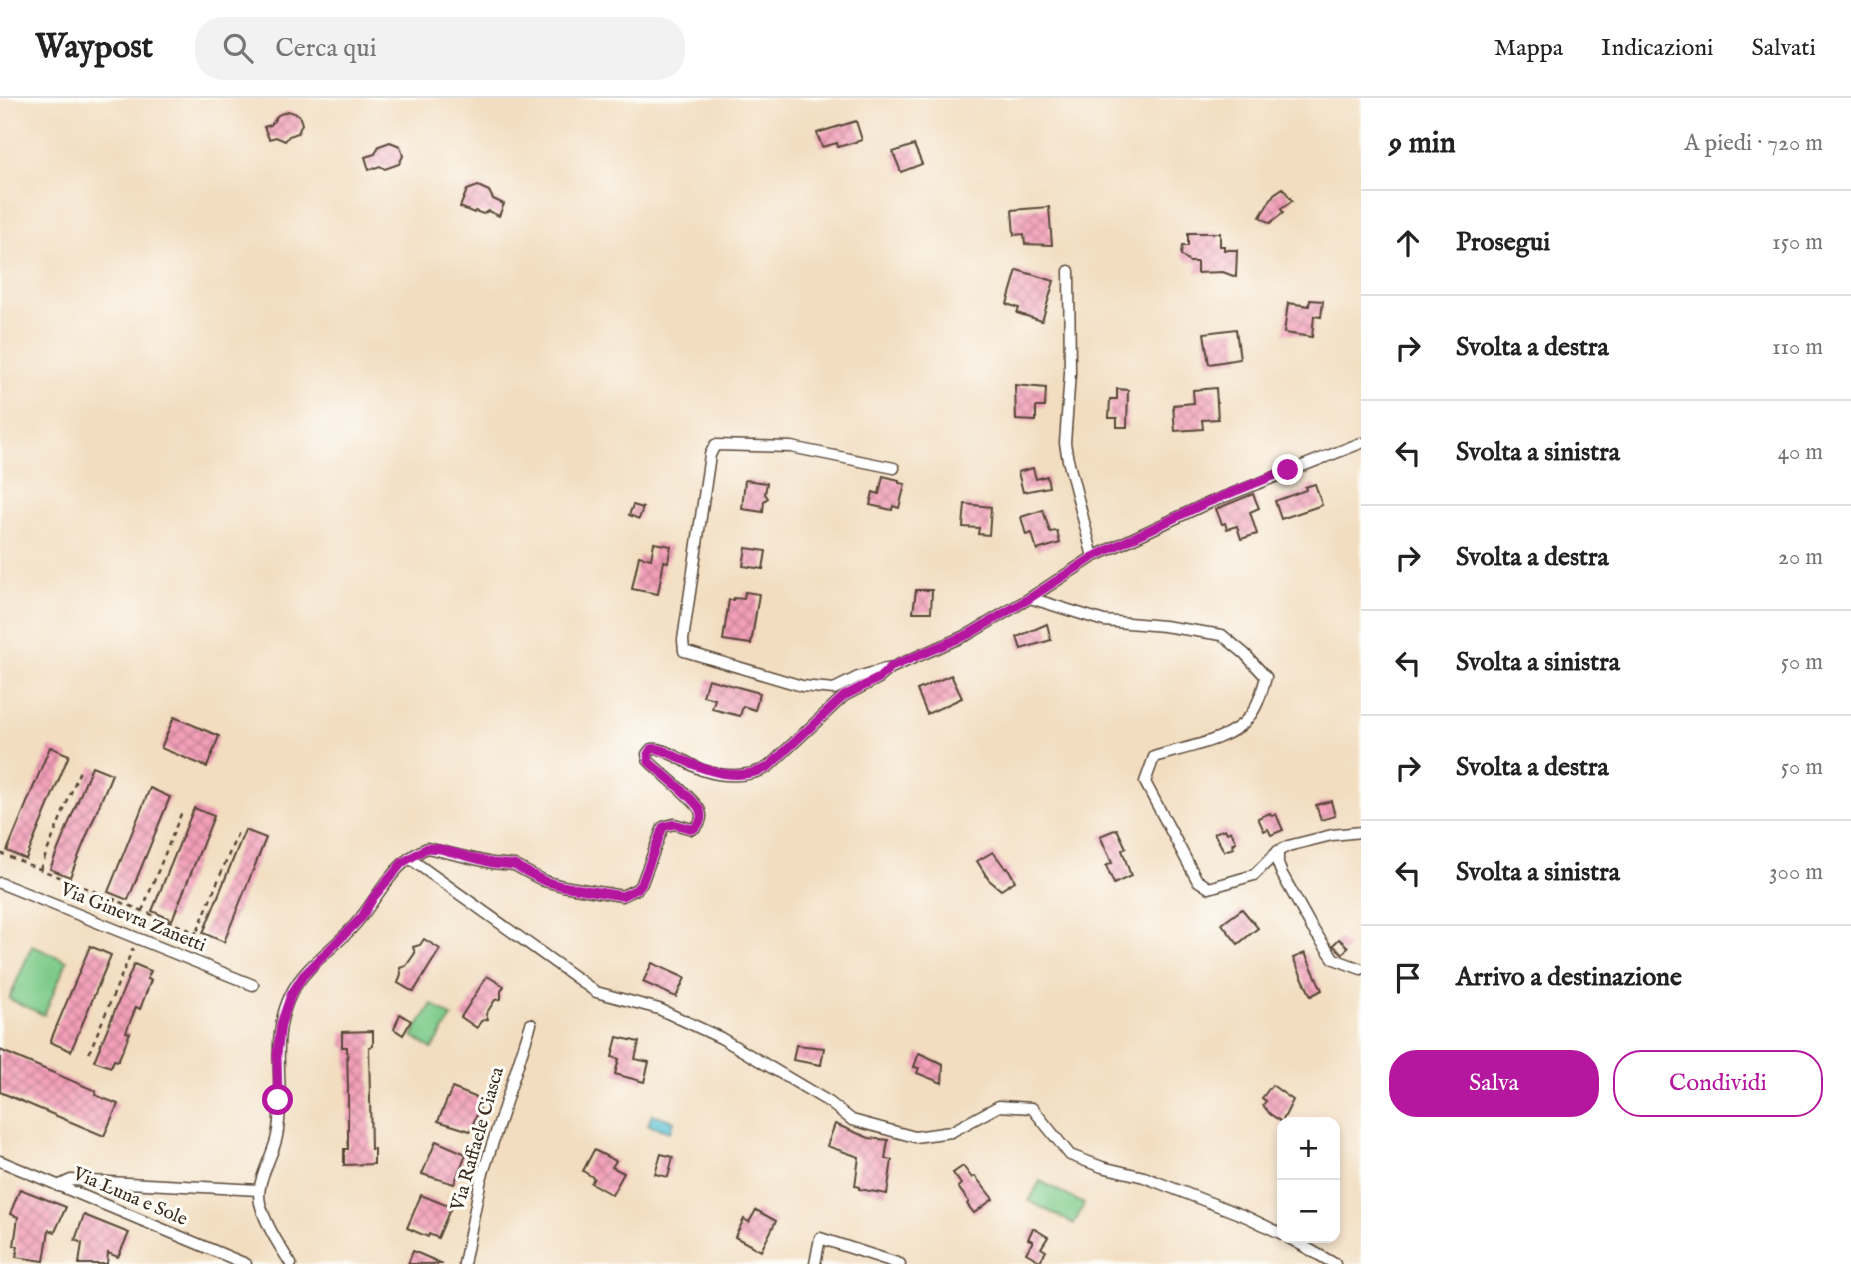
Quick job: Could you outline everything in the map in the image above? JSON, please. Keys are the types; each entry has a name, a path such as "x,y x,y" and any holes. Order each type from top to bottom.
{"street":[{"path":"1069,271 1070,373 1065,443 1093,557"},
{"path":"894,468 790,447 715,445 710,455 683,640 684,651 803,686 834,689 969,634 1093,557 1206,503 1361,443"},
{"path":"1030,598 1104,621 1164,626 1222,635 1245,654 1266,677 1259,700 1248,719 1225,735 1154,757 1145,782 1197,880 1209,888 1254,875 1278,851 1288,846 1332,835 1361,832"},
{"path":"292,1264 276,1242 260,1202 260,1191 278,1133 277,1054 281,1024 291,995 303,976 362,917 373,898 402,863 427,848 440,849 492,863 514,865 544,881 562,886 614,896 630,893 642,883 663,827 674,824 692,829 698,826 700,821 698,807 649,762 648,754 651,749 659,748 704,770 737,776 756,773 768,767 844,696 879,678 891,667"},
{"path":"1278,851 1278,864 1282,874 1318,937 1334,959 1361,969"},
{"path":"409,858 596,992 659,1009 721,1038 829,1102 852,1120 915,1137 951,1132 999,1105 1032,1108 1070,1155 1102,1167 1144,1177 1277,1232"},
{"name":"Via Ginevra Zanetti","path":"0,883 253,985"},
{"name":"Via Raffaele Ciasca","path":"464,1264 479,1186 531,1024"},
{"name":"Via Luna e Sole","path":"0,1161 246,1264"},
{"path":"58,1186 71,1180 260,1191"},
{"path":"815,1264 820,1238 900,1264"},
{"path":"1298,1243 1335,1264"}],"path":[{"path":"40,869 81,768"},
{"path":"142,911 183,809"},
{"path":"186,958 238,832"},
{"path":"0,853 197,933"},
{"path":"89,1053 136,938"}],"green space":[{"path":"32,946 67,961 44,1015 9,999"},
{"path":"432,1004 452,1017 432,1049 412,1036"},
{"path":"1040,1181 1084,1204 1074,1224 1029,1201"}],"water":[{"path":"652,1114 674,1121 670,1132 648,1125"}],"building":[{"path":"288,111 299,115 302,124 298,133 289,136 285,141 276,137 269,139 264,127 271,125 278,115"},
{"path":"856,121 862,140 838,147 837,143 822,147 817,133"},
{"path":"390,142 400,146 403,156 399,164 385,169 380,166 369,170 365,157 375,154 379,146"},
{"path":"914,145 922,164 901,172 893,152"},
{"path":"478,186 489,191 493,199 504,204 499,216 488,211 483,214 474,213 460,207 467,190"},
{"path":"1283,188 1292,201 1281,209 1283,213 1270,223 1260,217 1274,194"},
{"path":"1049,207 1052,245 1025,244 1024,234 1014,235 1012,210"},
{"path":"1188,233 1220,233 1220,246 1224,246 1224,250 1237,250 1236,277 1223,272 1197,273 1197,262 1189,262 1181,255 1182,246 1188,246"},
{"path":"1017,270 1054,281 1042,321 1017,313 1019,308 1007,304"},
{"path":"1310,300 1323,301 1321,317 1314,316 1312,337 1284,333 1288,303 1309,306"},
{"path":"1236,329 1240,359 1209,364 1204,333"},
{"path":"1015,385 1046,388 1045,407 1036,407 1036,421 1016,420"},
{"path":"1216,388 1218,419 1202,420 1203,429 1175,431 1173,405 1194,403 1193,390"},
{"path":"1117,389 1128,390 1127,427 1117,427 1117,418 1109,418 1110,399 1117,399"},
{"path":"1033,468 1036,479 1047,476 1049,487 1023,492 1018,472"},
{"path":"883,476 905,484 899,508 893,506 892,510 870,505 873,492 879,494"},
{"path":"745,480 767,483 765,494 768,498 764,501 763,512 742,509"},
{"path":"1315,484 1322,505 1281,519 1275,501"},
{"path":"1253,494 1259,508 1250,512 1257,534 1241,539 1237,526 1227,529 1216,509"},
{"path":"965,504 991,507 989,535 978,534 979,528 963,527"},
{"path":"633,505 643,508 639,519 629,515"},
{"path":"1043,510 1050,532 1057,531 1060,543 1037,550 1032,533 1026,535 1021,517"},
{"path":"654,543 671,546 668,562 664,561 658,594 632,589 639,556 651,559"},
{"path":"746,548 766,551 763,569 743,566"},
{"path":"916,590 932,590 931,612 913,612"},
{"path":"745,592 759,594 751,644 723,640 729,600 744,599"},
{"path":"1047,624 1051,640 1021,649 1017,637"},
{"path":"951,675 962,698 927,714 917,690"},
{"path":"708,679 760,693 755,710 743,706 740,716 712,709 715,699 703,696"},
{"path":"174,717 219,736 207,767 161,748"},
{"path":"50,747 69,755 26,859 7,851"},
{"path":"92,766 112,774 70,877 50,869"},
{"path":"150,788 170,797 128,900 108,892"},
{"path":"1331,801 1335,816 1321,820 1316,805"},
{"path":"194,808 214,816 172,920 152,911"},
{"path":"1270,813 1272,816 1276,814 1283,830 1271,835 1268,829 1264,831 1258,818"},
{"path":"1117,829 1126,848 1122,850 1131,876 1114,884 1106,866 1112,863 1100,836"},
{"path":"1225,829 1227,833 1231,831 1236,842 1232,844 1234,848 1224,851 1214,833"},
{"path":"245,830 266,838 224,942 203,933"},
{"path":"993,852 1006,869 1008,868 1015,881 1001,890 989,880 977,861"},
{"path":"1242,909 1258,928 1238,944 1222,924"},
{"path":"424,939 440,949 414,991 398,983 400,968 406,966 415,953 413,947 420,945"},
{"path":"1339,939 1348,947 1343,954 1333,945"},
{"path":"90,946 111,955 71,1051 50,1042"},
{"path":"1305,953 1322,990 1311,996 1293,958"},
{"path":"652,963 685,978 676,997 643,982"},
{"path":"134,964 151,971 147,979 151,980 140,1009 136,1007 126,1032 130,1033 118,1061 114,1060 111,1067 94,1061"},
{"path":"487,976 504,986 501,999 495,1000 486,1014 488,1019 481,1021 477,1028 461,1017"},
{"path":"400,1014 411,1021 403,1035 394,1029"},
{"path":"373,1031 373,1046 369,1047 371,1149 374,1149 374,1164 344,1165 344,1149 348,1149 348,1090 347,1047 342,1047 342,1032"},
{"path":"617,1037 639,1042 635,1059 649,1062 644,1082 615,1074 619,1059 612,1057"},
{"path":"796,1045 824,1048 821,1065 793,1060"},
{"path":"0,1050 96,1091 95,1095 118,1104 104,1136 0,1092"},
{"path":"919,1053 943,1064 942,1083 917,1073 919,1068 914,1067"},
{"path":"1272,1085 1293,1100 1284,1117 1277,1119 1263,1105 1266,1101 1262,1098"},
{"path":"452,1088 483,1100 470,1131 438,1121"},
{"path":"835,1124 869,1138 888,1140 885,1159 892,1160 887,1194 855,1186 859,1157 827,1146"},
{"path":"436,1141 466,1154 454,1184 422,1174"},
{"path":"594,1150 616,1161 612,1167 624,1173 612,1195 591,1183 594,1178 583,1171"},
{"path":"661,1154 673,1157 668,1177 655,1174"},
{"path":"963,1166 972,1178 975,1176 993,1199 974,1213 953,1173"},
{"path":"20,1189 66,1207 55,1232 49,1230 44,1261 16,1257 18,1246 14,1246 18,1217 10,1214"},
{"path":"421,1195 451,1207 438,1238 429,1234 428,1237 407,1228"},
{"path":"756,1210 776,1221 761,1251 735,1237 744,1219 749,1222"},
{"path":"84,1215 129,1233 118,1257 108,1253 107,1264 79,1264 82,1243 75,1240"},
{"path":"1033,1228 1048,1237 1041,1248 1046,1251 1040,1261 1026,1253 1033,1241 1028,1239"},
{"path":"413,1251 443,1264 408,1264"}],"route":[{"path":"278,1100 277,1054 281,1024 291,995 312,966 362,917 373,898 402,863 419,851 427,848 440,849 492,863 514,865 544,881 562,886 614,896 630,893 642,883 663,827 674,824 692,829 698,826 700,821 698,807 649,762 648,754 651,749 659,748 704,770 737,776 756,773 768,767 844,696 879,678 891,667 969,634 1093,557 1206,503 1288,470"}]}
